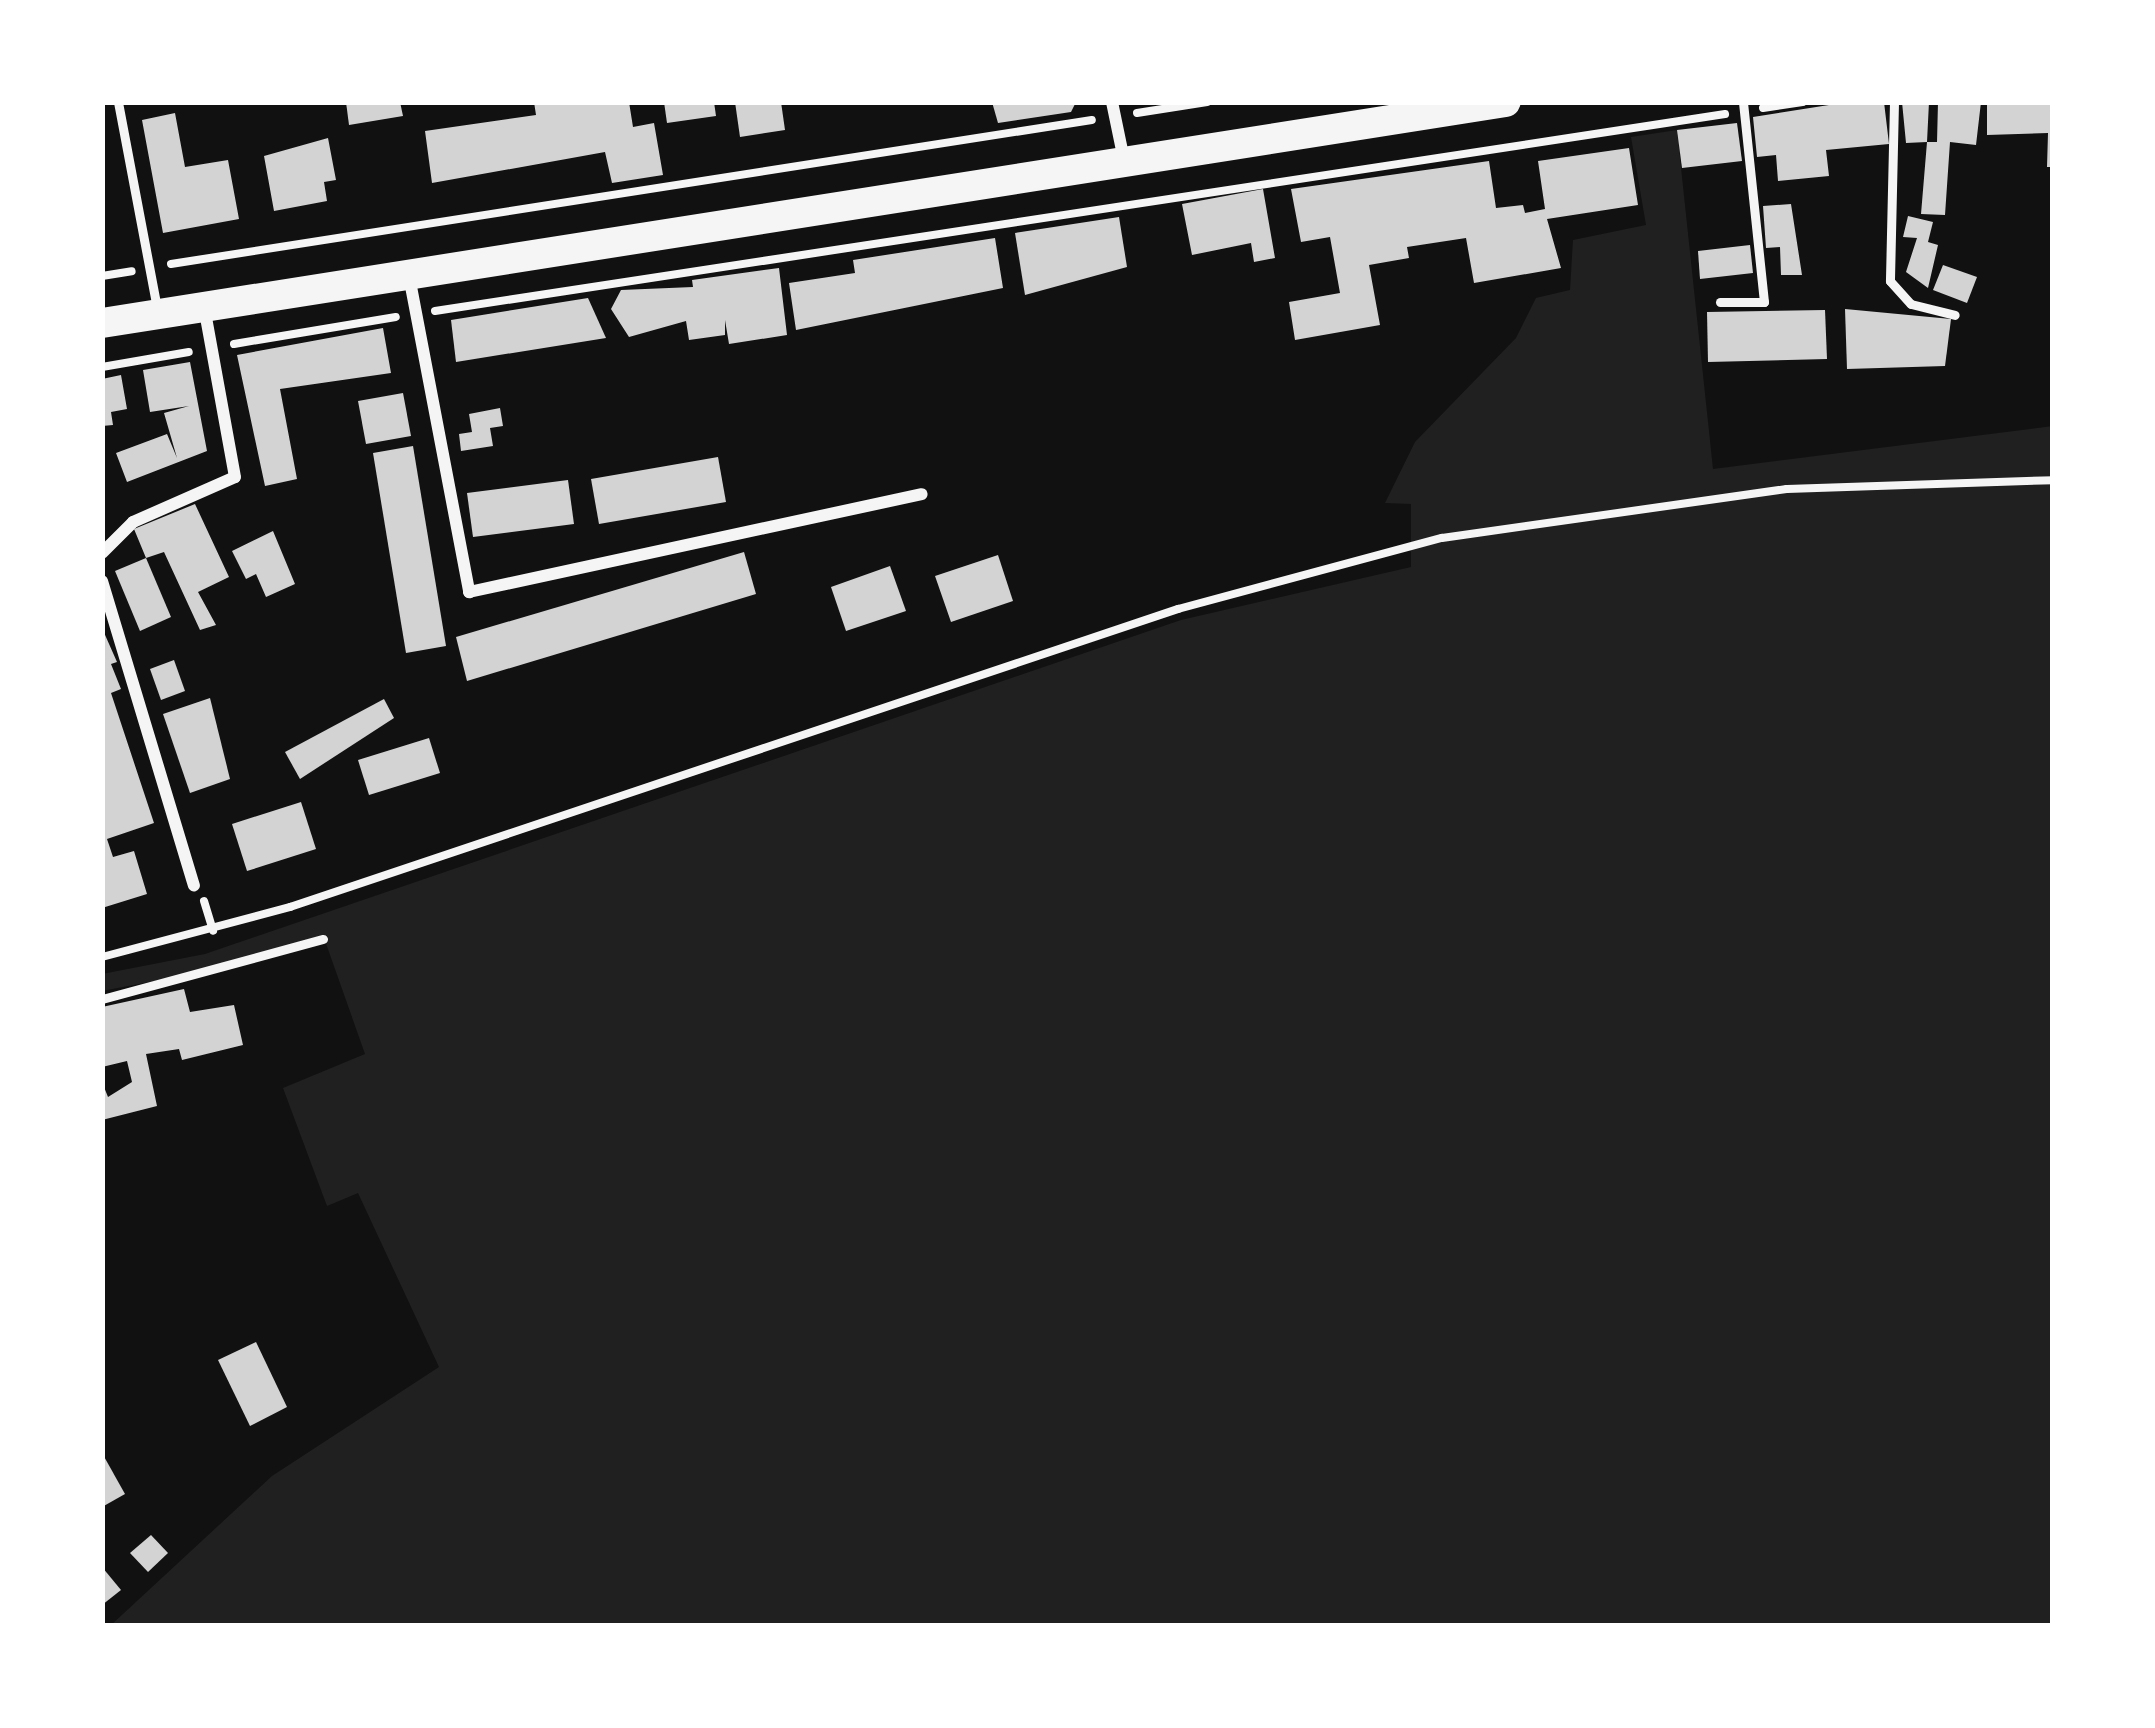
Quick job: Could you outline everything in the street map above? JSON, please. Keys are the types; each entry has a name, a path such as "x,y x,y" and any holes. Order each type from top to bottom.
{"main road":[{"path":"102,323 408,269 1506,102"}],"street":[{"path":"1113,109 1124,161"},
{"path":"408,269 470,592 921,494"},
{"path":"102,553 133,522 235,478 203,306"},
{"path":"102,581 194,885"}],"lane":[{"path":"118,102 158,314"},
{"path":"1894,102 1890,281 1911,304 1955,315"},
{"path":"1720,302 1764,302 1743,107"},
{"path":"102,999 323,939"}],"path":[{"path":"102,276 1113,109 1207,102"},
{"path":"102,367 1743,107 1803,102"},
{"path":"102,957 290,908 1195,604 1420,543 1729,494 2053,480"}],"shaded area":[{"path":"1677,130 1713,469 2053,426 2053,1626 110,1626 272,1476 439,1367 358,1193 327,1206 283,1088 365,1054 323,935 207,971 102,991 102,974 205,954 1181,620 1411,567 1411,504 1385,503 1415,442 1516,338 1536,298 1570,290 1573,240 1646,225 1631,137"}],"building":[{"path":"346,102 400,102 403,116 349,125"},
{"path":"534,102 629,102 633,127 654,123 663,175 612,183 605,152 432,183 425,131 536,115"},
{"path":"664,102 714,102 716,116 667,123"},
{"path":"735,102 781,102 785,130 740,137"},
{"path":"992,102 1076,102 1071,112 998,123"},
{"path":"1848,102 1884,102 1889,144 1826,150 1829,176 1778,181 1776,155 1757,157 1753,117"},
{"path":"1902,102 1929,102 1927,142 1906,143"},
{"path":"1938,102 1981,102 1976,145 1950,142 1945,215 1921,214 1927,142 1937,142"},
{"path":"1987,102 2053,102 2053,167 2047,167 2048,133 1987,135"},
{"path":"175,113 185,167 228,160 239,219 163,233 142,120"},
{"path":"1737,123 1742,161 1682,168 1677,130"},
{"path":"328,138 336,180 324,182 327,201 274,211 264,156"},
{"path":"1629,148 1638,205 1547,219 1561,268 1474,283 1466,238 1407,247 1409,258 1369,265 1380,325 1295,340 1289,302 1340,293 1330,237 1301,242 1291,189 1489,161 1496,208 1523,205 1525,213 1545,209 1538,161"},
{"path":"1263,189 1275,258 1254,262 1251,243 1192,255 1182,204"},
{"path":"1791,204 1802,275 1781,275 1780,247 1766,248 1763,206"},
{"path":"1908,216 1933,222 1928,242 1938,245 1928,288 1906,272 1917,238 1903,237"},
{"path":"1119,217 1127,267 1025,295 1015,233"},
{"path":"995,238 1003,288 796,330 789,283 855,273 853,260"},
{"path":"1750,245 1753,273 1700,279 1698,251"},
{"path":"1943,265 1977,277 1967,303 1933,290"},
{"path":"779,268 787,335 729,344 725,320 725,335 689,340 686,321 629,337 611,309 621,290 693,287 692,280"},
{"path":"588,298 606,338 456,362 451,320"},
{"path":"1845,309 1951,319 1945,366 1847,369"},
{"path":"1825,310 1827,359 1708,362 1707,312"},
{"path":"383,328 391,373 280,389 297,479 265,486 237,355"},
{"path":"190,362 207,451 127,482 116,453 167,434 177,458 164,413 189,406 150,412 143,370"},
{"path":"121,375 127,409 111,412 113,425 102,426 102,379"},
{"path":"403,393 411,436 366,444 358,401"},
{"path":"500,408 503,426 490,428 493,446 461,451 459,434 472,432 469,414"},
{"path":"413,446 446,646 406,653 373,453"},
{"path":"718,457 726,502 599,524 591,479"},
{"path":"568,480 574,524 473,537 467,493"},
{"path":"195,504 229,577 198,592 216,625 200,630 164,552 146,558 134,529"},
{"path":"273,531 295,584 266,597 256,574 246,579 232,551"},
{"path":"744,552 756,594 467,681 456,637"},
{"path":"998,555 1013,601 951,622 935,576"},
{"path":"146,558 171,617 140,631 115,571"},
{"path":"890,566 906,611 846,631 831,587"},
{"path":"102,628 117,662 111,664 121,689 111,693 154,823 107,839 113,857 134,851 147,894 102,908"},
{"path":"174,660 185,691 161,700 150,669"},
{"path":"210,698 230,779 190,793 163,714"},
{"path":"384,699 394,718 300,779 285,752"},
{"path":"429,738 440,773 369,795 358,760"},
{"path":"301,802 316,849 247,871 232,824"},
{"path":"184,989 190,1012 234,1005 243,1045 182,1060 179,1049 146,1054 157,1106 102,1120 102,1082 108,1097 132,1082 127,1061 102,1067 102,1007"},
{"path":"256,1342 287,1407 250,1426 218,1360"},
{"path":"102,1453 125,1494 102,1507"},
{"path":"151,1535 168,1553 148,1572 130,1553"},
{"path":"102,1567 121,1590 102,1605"}]}
